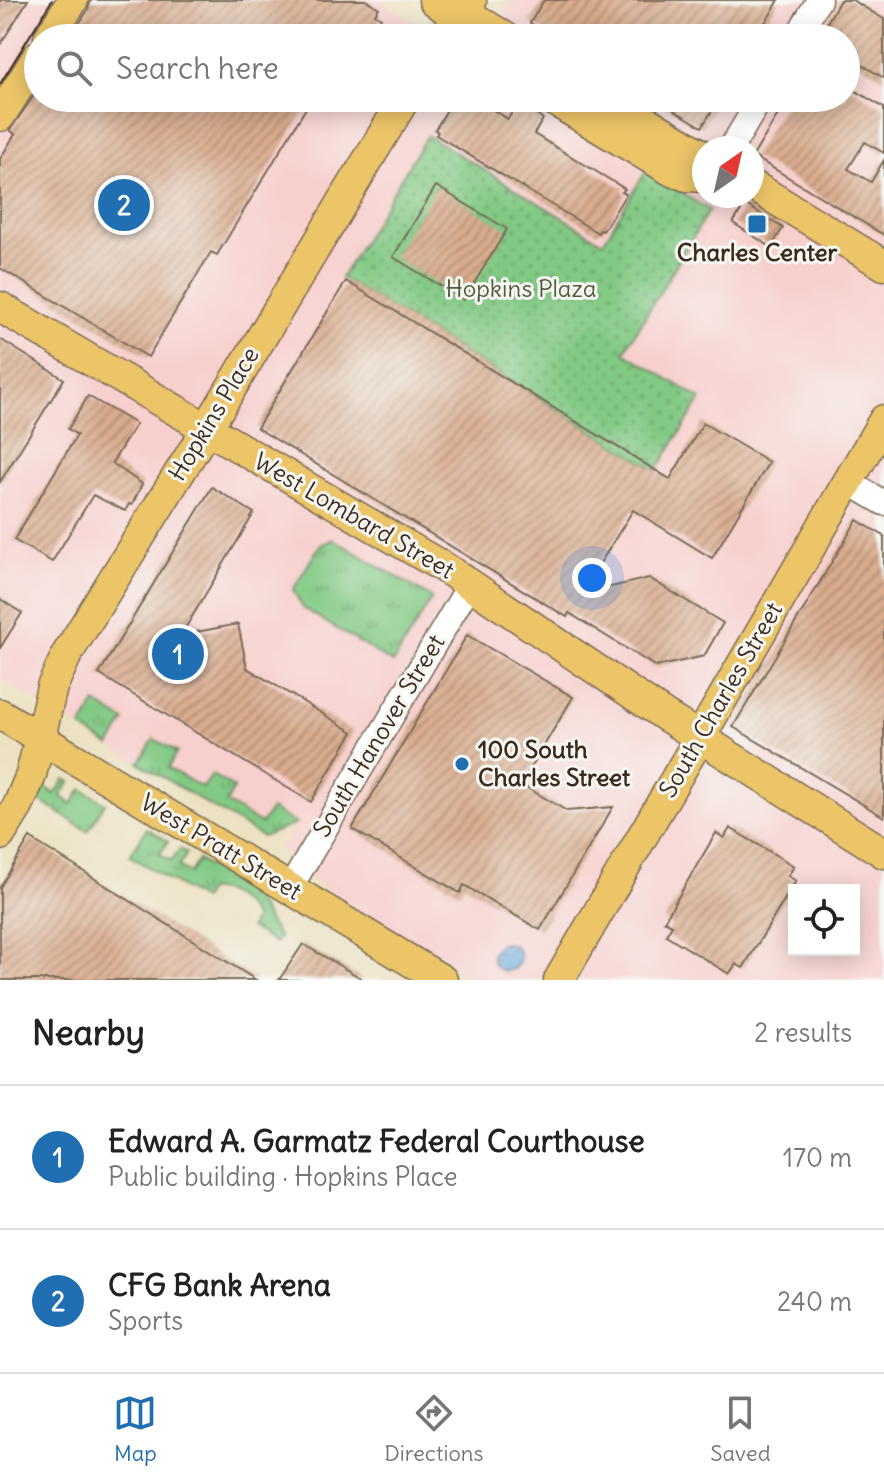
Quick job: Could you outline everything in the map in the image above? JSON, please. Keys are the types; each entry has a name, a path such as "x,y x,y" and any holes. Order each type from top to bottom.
{"main road":[{"path":"58,24 73,0"},
{"path":"434,0 459,23 479,21 484,24"},
{"path":"0,116 24,78"},
{"name":"Hopkins Place","path":"0,835 26,789 52,687 67,654 397,112"},
{"path":"573,112 672,171 692,176"},
{"path":"630,112 692,149"},
{"path":"764,192 884,265"},
{"name":"West Lombard Street","path":"0,307 470,584 700,737 884,853"},
{"name":"South Charles Street","path":"559,980 884,420"},
{"name":"West Pratt Street","path":"0,714 442,980"}],"street":[{"path":"804,24 819,0"},
{"path":"738,136 753,112"},
{"path":"848,482 884,503"},
{"name":"South Hanover Street","path":"290,888 470,584"}],"shaded area":[{"path":"0,0 380,0 416,24 24,24 24,112 860,112 860,24 492,24 512,0 884,0 884,980 471,980 318,884 277,846 283,844 295,824 261,824 226,803 234,789 204,789 168,767 177,752 154,739 139,763 110,746 124,721 96,704 81,728 0,679"}],"green space":[{"name":"Hopkins Plaza","path":"427,135 603,242 646,171 692,199 692,208 709,210 624,352 701,399 657,470 341,278"},
{"path":"333,539 432,598 393,663 303,608 293,590 319,546"},
{"path":"96,703 125,721 110,746 81,728"},
{"path":"154,739 177,752 168,768 203,788 212,775 234,788 226,803 261,824 271,809 296,824 262,837 139,763"},
{"path":"65,779 70,782 61,796 72,804 82,789 105,803 88,831 37,799 45,787 55,794"},
{"path":"147,828 168,841 160,854 171,861 180,849 187,853 179,866 190,873 198,860 250,892 279,938 275,943 250,928 255,919 247,907 235,898 222,891 208,890 202,900 130,856"}],"water":[{"path":"506,943 516,947 520,957 516,967 506,971 496,967 492,957 496,947"}],"building":[{"path":"0,0 28,0 0,45"},
{"path":"91,0 366,0 379,8 375,14 381,18 377,24 79,24"},
{"path":"544,0 779,0 764,24 530,23"},
{"path":"840,0 852,0 884,19 884,78 860,63 860,24 826,24"},
{"path":"860,93 884,108 884,153 865,142 848,169 871,182 884,160 884,235 764,163 764,138 780,112 860,112"},
{"path":"24,110 304,112 217,255 211,252 148,357 0,268 0,159 15,134 10,130"},
{"path":"446,112 497,112 508,119 512,112 532,112 543,119 534,134 625,189 622,192 626,194 603,231 598,233 436,135 438,132 435,130"},
{"path":"677,112 711,112 702,127"},
{"path":"436,186 507,229 464,300 393,257"},
{"path":"742,208 751,208 783,228 771,247 733,223"},
{"path":"346,281 670,479 703,423 769,462 712,558 633,510 581,594 649,578 723,623 704,656 656,667 569,613 567,617 257,428"},
{"path":"0,339 64,379 0,482"},
{"path":"88,396 136,424 112,463 142,484 132,505 129,504 125,511 93,495 52,562 14,540 77,435 68,429"},
{"path":"212,487 254,513 181,635 238,624 247,668 353,732 311,802 99,674"},
{"path":"857,520 884,536 884,817 733,727"},
{"path":"0,599 22,613 0,648"},
{"name":"100 South Charles Street","path":"467,635 573,697 521,784 567,811 613,807 540,930 464,885 460,893 352,829"},
{"path":"730,828 794,866 788,876 796,881 788,884 788,894 743,968 736,964 729,974 666,935 672,925 664,921 716,833 724,838"},
{"path":"30,838 256,980 0,980 0,887"},
{"path":"303,944 364,980 279,980"}],"tram line":[{"path":"37,24 52,0"},
{"path":"0,84 24,45"}],"place":[{"name":"CFG Bank Arena","path":"124,205"},
{"name":"Charles Center","path":"757,224"},
{"name":"Edward A. Garmatz Federal Courthouse","path":"178,654"},
{"name":"100 South Charles Street","path":"462,764"}]}
